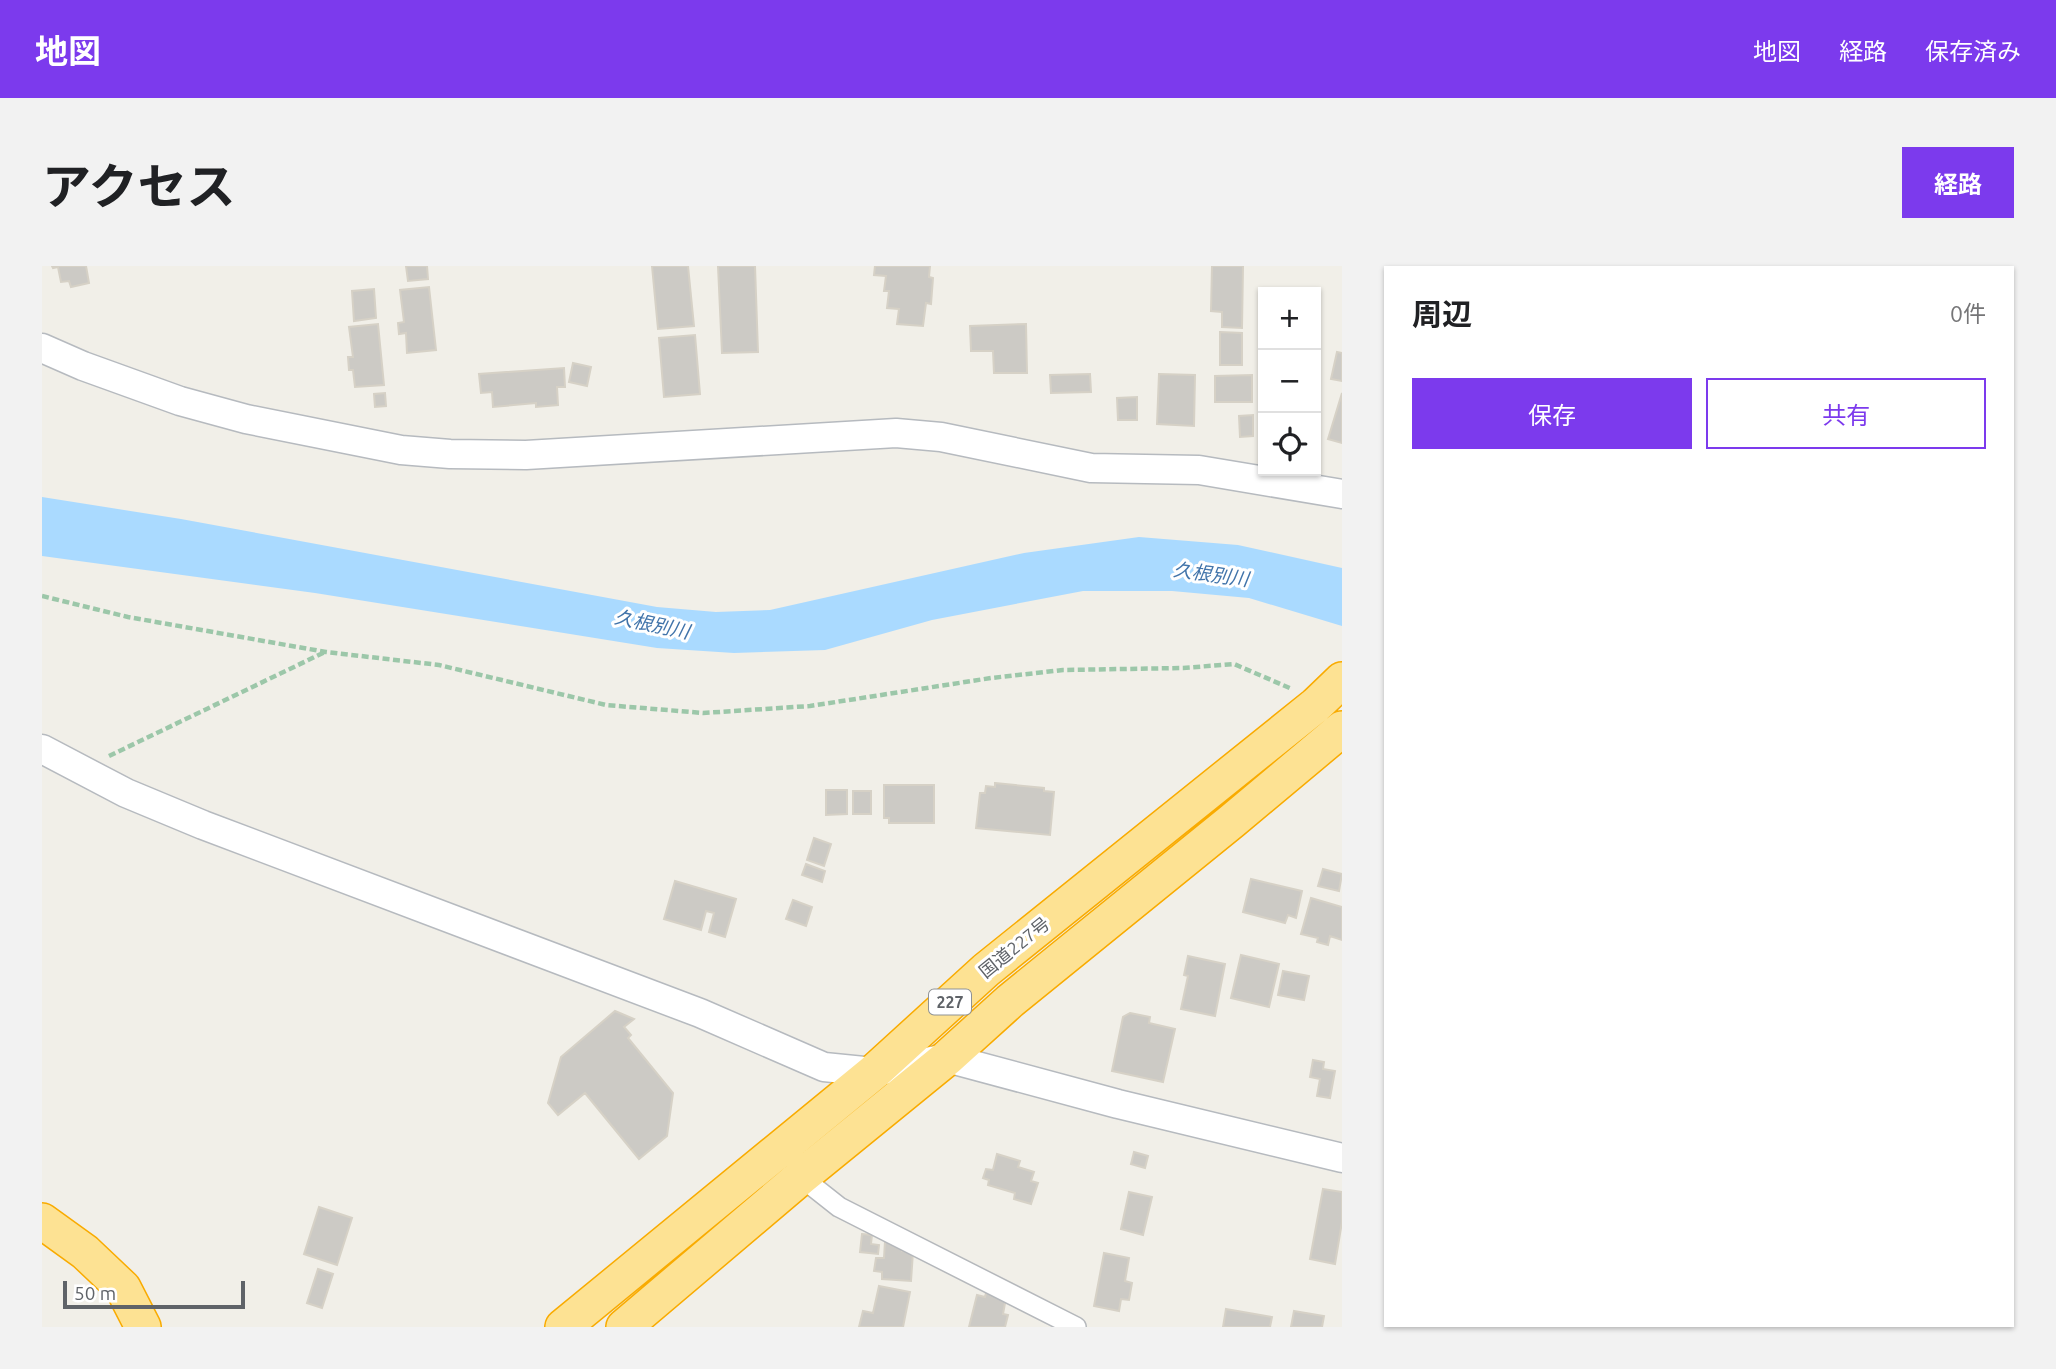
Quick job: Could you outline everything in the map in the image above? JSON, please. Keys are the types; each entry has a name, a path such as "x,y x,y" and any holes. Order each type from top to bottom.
{"highway":[{"name":"国道227号","path":"563,1327 874,1072 986,970 1316,705 1342,681"},
{"name":"227","path":"624,1327 947,1058 1010,1001 1342,729"},
{"path":"42,1221 85,1252 124,1288 143,1327"}],"street":[{"path":"42,348 83,366 180,401 246,419 401,450 526,455 896,433 941,437 1091,468 1199,470 1342,494"},
{"path":"42,749 126,793 203,825 699,1013 824,1068 874,1072 947,1058 1118,1104 1342,1158"},
{"path":"801,1177 839,1207 1076,1327"}],"path":[{"path":"42,596 128,617 326,652 439,665 606,705 703,713 810,706 991,678 1063,670 1183,668 1234,664 1285,684 1316,705"},
{"path":"70,765 99,760 326,652"}],"water":[{"name":"久根別川","path":"42,497 181,519 657,607 716,612 770,610 1024,553 1139,537 1238,545 1342,568 1342,626 1249,598 1172,591 1083,591 932,620 825,650 734,653 657,648 315,593 42,556"}],"building":[{"path":"52,266 86,266 89,283 71,287 69,281 61,282 58,267"},
{"path":"406,266 427,266 428,279 408,281"},
{"path":"652,266 688,266 694,326 658,329"},
{"path":"718,266 755,266 758,352 722,353"},
{"path":"875,266 930,266 929,277 933,278 931,304 926,303 923,326 897,324 899,309 887,308 889,291 884,291 886,276 874,275"},
{"path":"1212,266 1243,266 1242,328 1222,327 1222,312 1211,311"},
{"path":"429,287 436,350 407,353 406,333 399,334 398,323 404,322 400,290"},
{"path":"374,289 376,318 354,321 352,291"},
{"path":"378,324 384,385 355,387 353,370 349,370 348,357 353,357 349,327"},
{"path":"1026,324 1027,373 994,373 993,351 971,351 970,326"},
{"path":"1220,332 1242,333 1242,365 1220,365"},
{"path":"695,335 700,394 664,397 659,338"},
{"path":"1337,352 1342,353 1342,381 1331,379"},
{"path":"573,363 591,367 587,386 569,382"},
{"path":"564,368 565,387 557,387 558,405 536,407 536,403 493,407 492,392 481,393 479,374"},
{"path":"1090,374 1091,392 1051,393 1050,375"},
{"path":"1159,374 1195,375 1194,426 1157,424"},
{"path":"1252,375 1252,402 1215,402 1215,376"},
{"path":"385,393 386,406 375,407 374,394"},
{"path":"1342,393 1342,443 1328,439"},
{"path":"1137,397 1137,420 1118,420 1117,398"},
{"path":"1253,415 1253,436 1240,437 1239,416"},
{"path":"995,783 1044,788 1044,791 1054,792 1050,835 976,828 980,793 985,793 986,786 995,787"},
{"path":"884,785 934,785 934,823 889,823 889,818 884,818"},
{"path":"826,790 847,790 847,814 826,815"},
{"path":"853,791 871,791 871,814 853,814"},
{"path":"814,838 831,844 824,866 807,860"},
{"path":"806,864 825,871 822,882 802,875"},
{"path":"1323,869 1342,874 1339,891 1318,886"},
{"path":"1251,879 1302,891 1296,918 1288,915 1285,923 1243,912"},
{"path":"675,881 736,899 725,937 709,932 714,913 706,911 701,930 664,919"},
{"path":"1311,898 1342,907 1342,940 1330,936 1328,945 1317,942 1318,938 1301,934"},
{"path":"793,900 812,907 806,926 786,919"},
{"path":"1241,955 1279,964 1269,1007 1231,998"},
{"path":"1188,956 1225,964 1215,1016 1181,1009 1188,976 1184,975"},
{"path":"1283,971 1309,976 1304,1000 1278,995"},
{"path":"615,1011 634,1019 624,1027 631,1035 628,1038 673,1093 667,1136 639,1159 585,1093 558,1115 548,1103 561,1057"},
{"path":"1130,1013 1150,1017 1149,1023 1175,1029 1163,1082 1112,1071 1123,1017"},
{"path":"1313,1060 1324,1062 1323,1069 1335,1071 1330,1098 1317,1096 1320,1079 1310,1077"},
{"path":"1134,1152 1148,1156 1145,1168 1131,1164"},
{"path":"997,1154 1020,1161 1018,1167 1034,1172 1031,1181 1038,1183 1031,1204 1014,1199 1015,1193 988,1185 989,1180 983,1178 986,1169 993,1170"},
{"path":"1323,1189 1342,1192 1342,1222 1335,1264 1310,1259"},
{"path":"1129,1192 1152,1197 1143,1235 1121,1229"},
{"path":"319,1207 352,1218 337,1265 304,1254"},
{"path":"862,1234 872,1235 871,1244 879,1245 878,1254 860,1252"},
{"path":"885,1241 902,1246 902,1251 913,1252 911,1281 882,1279 882,1272 874,1271 876,1258 884,1258"},
{"path":"1104,1253 1129,1258 1125,1281 1132,1283 1129,1300 1121,1299 1119,1311 1094,1306"},
{"path":"318,1269 333,1274 322,1308 307,1303"},
{"path":"879,1286 910,1292 903,1327 859,1327 863,1311 873,1313"},
{"path":"986,1293 1006,1298 1003,1314 1008,1315 1005,1327 969,1327 977,1295 985,1297"},
{"path":"1226,1309 1272,1317 1270,1327 1223,1327"},
{"path":"1294,1311 1324,1316 1322,1327 1291,1327"}]}
